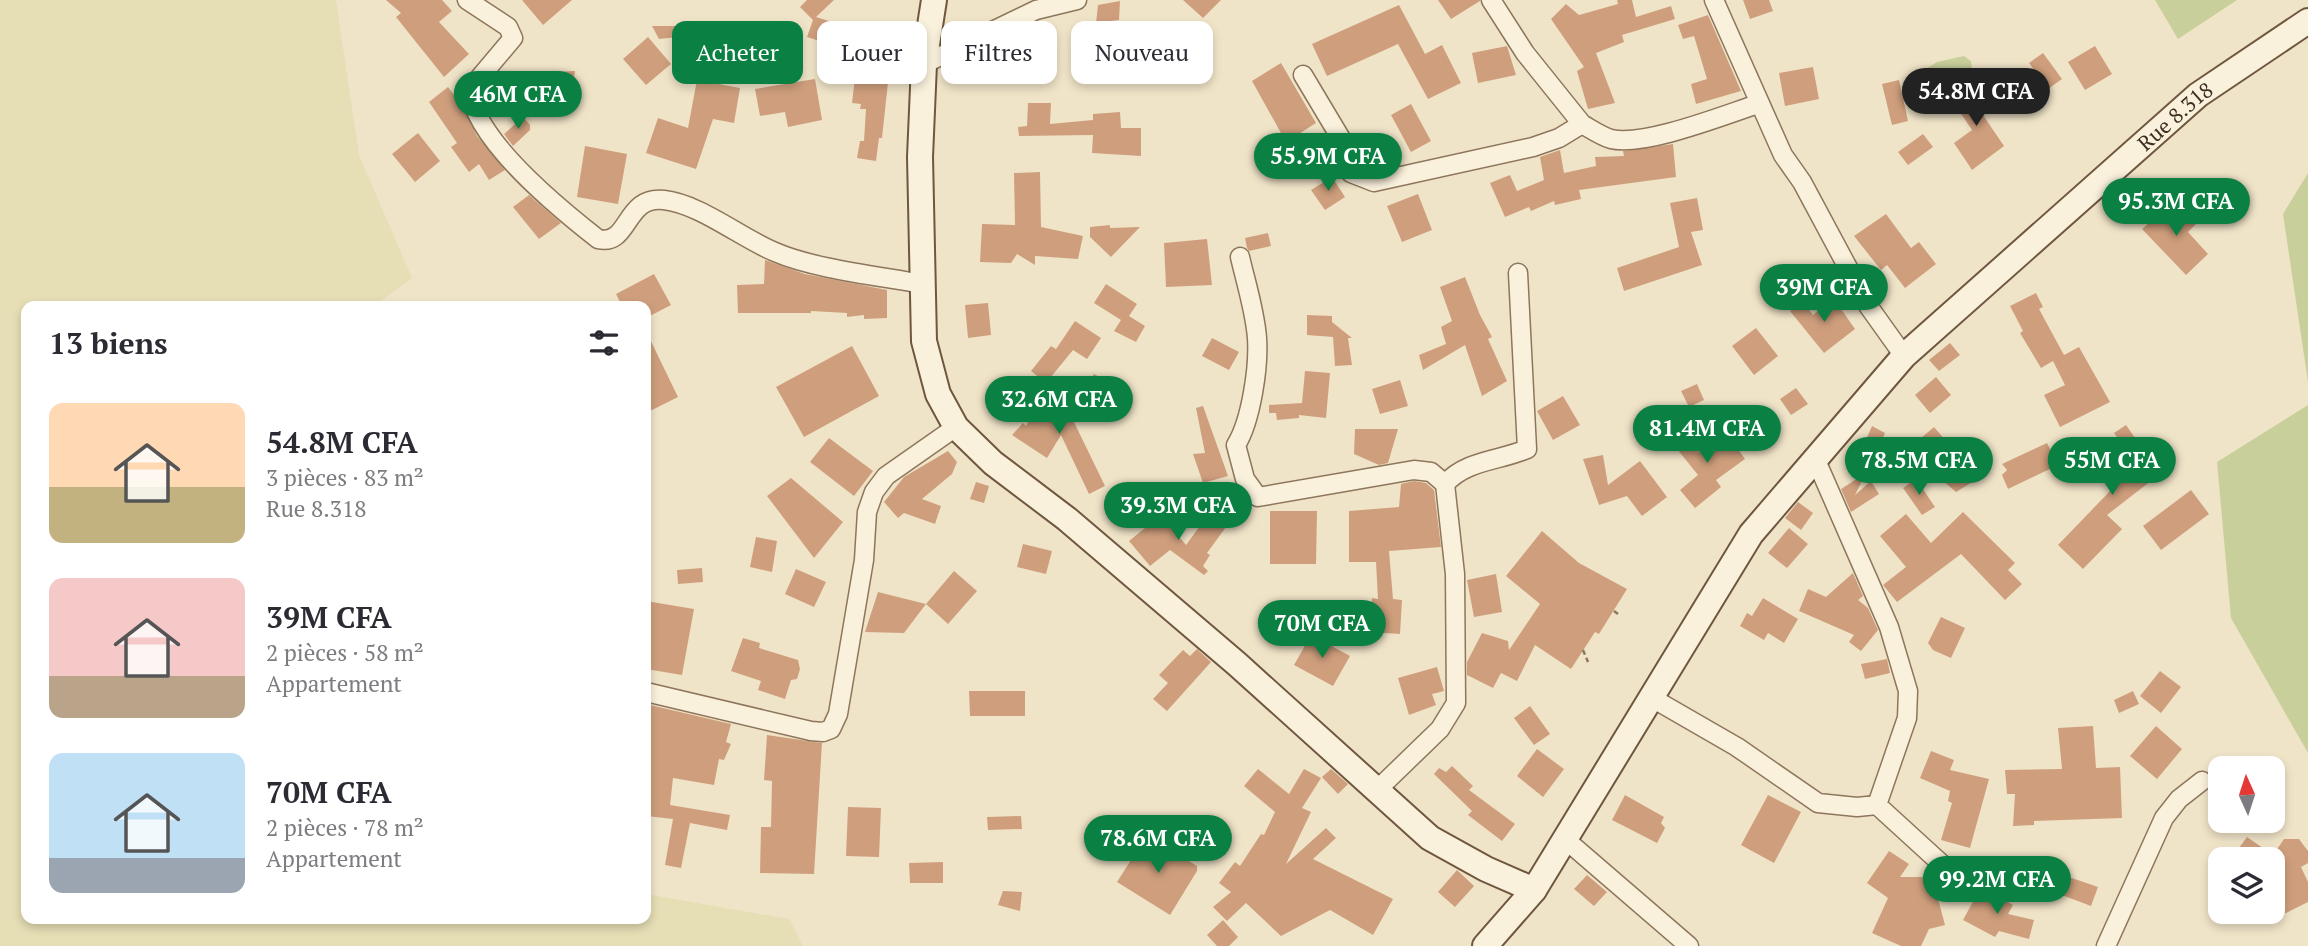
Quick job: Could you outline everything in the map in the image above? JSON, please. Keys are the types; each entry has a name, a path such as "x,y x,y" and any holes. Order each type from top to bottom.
{"main road":[{"path":"927,45 934,0"},
{"name":"Rue 8.318","path":"1485,946 1534,890 1652,698 1707,601 1751,534 1904,356 2198,95 2308,21"},
{"path":"923,84 920,157 924,341 938,394 956,427 993,463 1067,519 1237,664 1430,838 1486,869 1534,890"}],"street":[{"path":"467,0 508,27 513,38 470,89 471,100 497,145 543,196 598,239 608,242 616,239 634,209 646,202 663,200 686,206 777,253 922,284"},
{"path":"927,63 1036,10 1077,0"},
{"path":"1491,0 1525,53 1582,124 1612,139 1661,134 1758,104"},
{"path":"1714,0 1783,155 1802,182 1869,307 1904,356"},
{"path":"1303,75 1346,147 1352,173 1374,182 1533,147 1559,138 1582,124"},
{"path":"1240,257 1257,338 1251,398 1244,432 1236,445 1245,479 1258,497 1414,470 1431,472 1445,484 1455,574 1456,703 1440,729 1377,790"},
{"path":"1445,484 1456,471 1466,466 1527,449 1518,272"},
{"path":"651,693 811,731 831,729 838,714 864,560 867,512 874,492 894,470 956,427"},
{"path":"1815,458 1889,627 1908,691 1907,718 1877,805"},
{"path":"1652,698 1737,747 1818,803 1857,807 1877,805 1947,868"},
{"path":"2106,946 2164,818 2179,799 2202,781"},
{"path":"1566,840 1689,946"}],"path":[{"path":"1614,611 1618,614"},
{"path":"1583,650 1588,662"}],"shaded area":[{"path":"0,0 336,0 359,155 412,278 381,301 21,301 21,924 651,924 651,895 789,919 803,946 0,946"}],"green space":[{"path":"2155,0 2237,0 2178,39"},
{"path":"1964,56 1971,61 1972,70 1954,73 1953,84 1945,91 1944,106 1939,107 1925,85 1924,70 1937,62"},
{"path":"2308,173 2308,382 2283,214"},
{"path":"2308,405 2308,753 2231,618 2217,462"}],"building":[{"path":"386,0 442,0 452,11 439,22 469,54 444,77 396,17 401,13"},
{"path":"522,0 572,0 543,25"},
{"path":"807,0 834,0 816,17 829,21 817,21 817,40 807,37 813,20 800,7"},
{"path":"1183,0 1221,0 1203,18"},
{"path":"1438,0 1480,0 1480,1 1451,19"},
{"path":"1617,0 1632,0 1636,17 1671,6 1675,19 1622,35 1624,42 1596,53 1615,103 1588,109 1577,71 1584,67 1551,19 1566,4 1579,15 1618,4"},
{"path":"1743,0 1769,0 1773,11 1750,19"},
{"path":"1120,1 1119,20 1096,21 1098,5"},
{"path":"1399,5 1425,54 1442,45 1461,83 1428,99 1398,44 1327,76 1312,44"},
{"path":"1708,15 1741,91 1696,104 1691,84 1707,79 1694,36 1683,39 1678,25"},
{"path":"652,26 672,26 672,38 659,39"},
{"path":"648,37 671,64 646,85 623,59"},
{"path":"1507,46 1516,75 1478,83 1472,53"},
{"path":"2095,46 2112,74 2085,90 2068,62"},
{"path":"2043,53 2062,79 2048,89 2029,63"},
{"path":"1281,63 1316,123 1286,142 1252,81"},
{"path":"1813,67 1819,99 1785,106 1779,73"},
{"path":"575,71 572,91 552,102 552,72"},
{"path":"815,79 822,120 788,127 785,112 760,116 755,89 803,84 803,81"},
{"path":"1899,80 1908,121 1892,125 1882,84"},
{"path":"696,84 740,88 734,123 713,119 696,169 646,153 658,118 688,128"},
{"path":"854,84 888,84 882,138 879,138 876,161 857,158 860,141 864,141 866,109 860,109 861,104 852,103"},
{"path":"1975,84 1991,110 1983,115 2004,146 1972,170 1954,143 1972,130 1951,99"},
{"path":"448,87 463,107 477,136 505,170 489,180 479,164 469,172 451,147 457,143 429,102"},
{"path":"1028,103 1051,103 1050,124 1093,120 1093,114 1120,112 1121,128 1141,128 1141,156 1092,153 1093,135 1019,136 1018,127 1027,126"},
{"path":"1411,104 1431,141 1411,152 1391,115"},
{"path":"523,117 530,125 530,130 513,146 504,134"},
{"path":"418,133 440,161 415,182 392,154"},
{"path":"1923,134 1933,147 1908,165 1898,152"},
{"path":"1296,142 1308,163 1296,169 1285,148"},
{"path":"1673,144 1676,177 1579,190 1581,199 1555,205 1554,201 1531,211 1529,207 1505,217 1490,183 1510,175 1517,191 1544,180 1540,157 1560,150 1564,173 1596,166 1595,157 1624,156 1623,151"},
{"path":"585,146 627,154 618,204 577,197"},
{"path":"1040,172 1041,227 1083,236 1078,259 1035,256 1035,265 1017,254 1011,263 980,262 982,224 1015,225 1014,173"},
{"path":"1332,177 1345,197 1325,210 1311,190"},
{"path":"1418,194 1432,230 1402,242 1387,206"},
{"path":"529,195 561,223 539,239 513,207"},
{"path":"1697,198 1703,230 1691,232 1702,265 1624,291 1617,268 1679,247 1670,203"},
{"path":"2173,202 2196,224 2188,232 2208,254 2186,275 2142,229"},
{"path":"1886,214 1911,248 1919,242 1936,264 1905,288 1887,265 1881,270 1854,236"},
{"path":"1110,225 1110,228 1140,227 1111,257 1090,237 1090,227"},
{"path":"1268,233 1271,246 1249,251 1245,238"},
{"path":"1207,239 1212,285 1166,287 1164,243"},
{"path":"765,260 805,274 887,290 887,318 864,319 864,315 847,317 847,313 811,311 738,313 737,285 764,284"},
{"path":"654,274 671,305 651,315 651,301 620,301 616,294"},
{"path":"1465,277 1492,337 1488,339 1507,381 1482,396 1465,345 1423,370 1419,355 1446,344 1441,327 1452,321 1440,287"},
{"path":"1106,284 1137,304 1129,316 1145,326 1136,342 1114,331 1121,320 1094,303"},
{"path":"2036,293 2043,307 2039,309 2064,355 2079,347 2110,402 2060,427 2044,395 2065,385 2053,361 2041,368 2020,333 2023,331 2010,306"},
{"path":"1834,299 1855,329 1824,353 1790,311 1803,301 1813,315"},
{"path":"988,303 991,335 968,338 965,305"},
{"path":"1307,315 1332,316 1332,322 1352,338 1348,338 1352,365 1335,366 1333,337 1307,335"},
{"path":"1075,321 1101,338 1087,359 1073,350 1046,383 1031,371 1051,346 1056,349"},
{"path":"1756,328 1778,356 1754,375 1732,346"},
{"path":"1212,338 1239,352 1229,370 1202,356"},
{"path":"651,341 678,397 651,410"},
{"path":"1950,343 1960,355 1939,371 1929,360"},
{"path":"852,346 879,396 804,437 776,387"},
{"path":"1305,371 1330,373 1326,418 1299,415 1299,418 1277,420 1276,413 1269,413 1269,405 1302,403"},
{"path":"1094,374 1119,388 1102,418 1077,404"},
{"path":"1936,377 1951,395 1930,413 1915,395"},
{"path":"1400,380 1408,406 1380,414 1372,389"},
{"path":"1049,383 1057,387 1105,486 1089,494 1061,435 1047,458 1012,435 1023,423 1026,426"},
{"path":"1697,384 1704,400 1689,407 1681,391"},
{"path":"1796,388 1808,404 1791,415 1780,399"},
{"path":"1563,396 1580,425 1553,440 1537,411"},
{"path":"1203,406 1228,476 1203,483 1193,454 1205,453 1196,408"},
{"path":"2126,425 2142,448 2145,445 2165,470 2107,515 2122,529 2083,569 2058,545 2111,490 2102,478 2108,474 2098,460 2122,444 2114,433"},
{"path":"1872,426 1885,433 1879,446 1866,440"},
{"path":"1934,427 1953,449 1945,456 1974,481 1956,492 1907,450"},
{"path":"1355,429 1398,429 1388,463 1379,465 1354,454"},
{"path":"1680,430 1698,452 1726,432 1745,459 1716,480 1721,487 1695,508 1680,490 1698,475 1669,439"},
{"path":"829,438 873,471 854,496 810,462"},
{"path":"2047,443 2058,465 2008,489 2002,475 2007,470 2002,464"},
{"path":"948,451 957,462 952,474 922,499 941,506 935,524 904,513 898,518 884,502 904,477"},
{"path":"1603,455 1608,485 1640,461 1667,497 1642,516 1627,496 1599,505 1583,459"},
{"path":"1866,473 1855,495 1871,481 1879,494 1851,512 1841,489"},
{"path":"791,478 843,522 814,558 767,496"},
{"path":"1916,479 1935,507 1922,515 1903,488"},
{"path":"1414,481 1426,483 1434,490 1441,547 1389,551 1393,599 1402,600 1400,634 1370,632 1372,598 1378,599 1376,562 1349,562 1349,511 1399,507 1401,484"},
{"path":"976,482 989,486 984,503 970,499"},
{"path":"2191,490 2209,514 2161,550 2143,526"},
{"path":"1798,502 1813,513 1801,530 1785,518"},
{"path":"1270,511 1317,511 1316,564 1270,564"},
{"path":"1963,512 2015,563 2008,570 2022,584 2005,600 1961,554 1897,602 1883,585 1906,567 1880,536 1906,514 1931,543"},
{"path":"1161,515 1186,545 1208,515 1226,527 1207,553 1210,555 1203,566 1208,571 1204,575 1170,550 1150,566 1129,541"},
{"path":"1789,528 1808,544 1787,568 1768,553"},
{"path":"1542,531 1579,563 1627,589 1599,634 1595,632 1571,669 1535,645 1517,681 1501,673 1493,688 1467,675 1467,662 1482,633 1508,641 1509,650 1540,604 1506,576"},
{"path":"756,537 777,541 772,572 750,567"},
{"path":"1023,544 1052,551 1046,574 1017,567"},
{"path":"702,568 703,582 678,584 677,570"},
{"path":"796,569 826,582 814,607 785,594"},
{"path":"954,571 977,591 948,624 926,604"},
{"path":"1853,573 1863,596 1858,600 1868,608 1878,630 1861,651 1849,642 1854,635 1799,611 1808,589 1826,597"},
{"path":"1496,574 1502,612 1474,617 1467,580"},
{"path":"878,592 926,604 904,633 865,632"},
{"path":"1763,598 1798,619 1784,643 1768,633 1764,640 1740,626 1747,613 1752,616"},
{"path":"651,602 694,609 682,675 651,670"},
{"path":"1941,617 1965,628 1951,658 1933,650 1928,643"},
{"path":"1311,635 1350,656 1333,686 1294,665"},
{"path":"743,638 760,643 759,648 798,660 800,669 797,679 791,680 785,699 758,690 761,681 731,671"},
{"path":"1197,649 1211,662 1167,711 1153,699 1168,683 1159,675 1183,650 1190,656"},
{"path":"1887,659 1890,673 1865,679 1861,664"},
{"path":"1437,667 1444,691 1432,694 1436,705 1409,715 1398,678"},
{"path":"2160,671 2181,687 2161,713 2140,696"},
{"path":"969,691 1025,691 1025,716 970,716"},
{"path":"2133,691 2139,704 2119,713 2114,700"},
{"path":"651,705 731,724 726,742 731,744 724,760 719,759 714,785 673,778 670,805 730,815 727,830 690,823 681,868 665,865 673,819 651,817"},
{"path":"1530,706 1550,734 1534,745 1514,718"},
{"path":"2093,726 2096,768 2120,767 2122,818 2034,821 2034,825 2013,826 2015,794 2007,794 2005,770 2062,769 2058,728"},
{"path":"2156,726 2182,749 2157,779 2130,756"},
{"path":"767,735 822,743 814,874 760,873 761,827 771,827 772,781 764,780"},
{"path":"1537,749 1564,769 1543,797 1517,776"},
{"path":"1931,751 1954,760 1950,770 1989,779 1970,848 1941,840 1952,803 1948,801 1950,791 1920,778"},
{"path":"1452,766 1473,786 1469,790 1515,824 1502,841 1468,815 1472,811 1434,774 1439,768 1446,772"},
{"path":"1258,769 1289,794 1304,769 1321,778 1302,808 1311,812 1286,864 1326,828 1336,838 1313,859 1393,899 1373,935 1330,910 1281,936 1246,903 1227,921 1213,907 1231,892 1219,883 1235,862 1240,866 1261,834 1264,835 1275,812 1244,786"},
{"path":"1331,769 1348,784 1338,794 1322,777"},
{"path":"1625,795 1664,817 1661,823 1665,828 1657,843 1612,820"},
{"path":"1768,795 1801,812 1774,863 1741,845"},
{"path":"848,807 881,808 879,857 846,856"},
{"path":"1021,816 1022,829 988,830 987,817"},
{"path":"1147,835 1197,866 1197,871 1170,915 1117,882"},
{"path":"2247,837 2261,847 2240,847"},
{"path":"2284,839 2299,839 2308,851 2308,863 2301,867 2308,882 2308,902 2285,914 2285,847 2278,847"},
{"path":"1889,851 1909,864 1900,877 1937,877 1937,895 1945,925 1929,929 1921,946 1901,946 1872,933 1888,898 1867,883"},
{"path":"943,862 943,883 910,883 909,863"},
{"path":"1457,870 1474,886 1455,907 1438,892"},
{"path":"1587,875 1607,892 1594,906 1574,889"},
{"path":"2066,876 2098,887 2091,906 2059,894"},
{"path":"1981,887 2013,905 2008,914 2034,920 2029,939 1999,931 1995,937 1963,920"},
{"path":"1003,891 1022,892 1020,911 998,905"},
{"path":"1223,920 1238,937 1229,946 1217,946 1207,935"}]}
